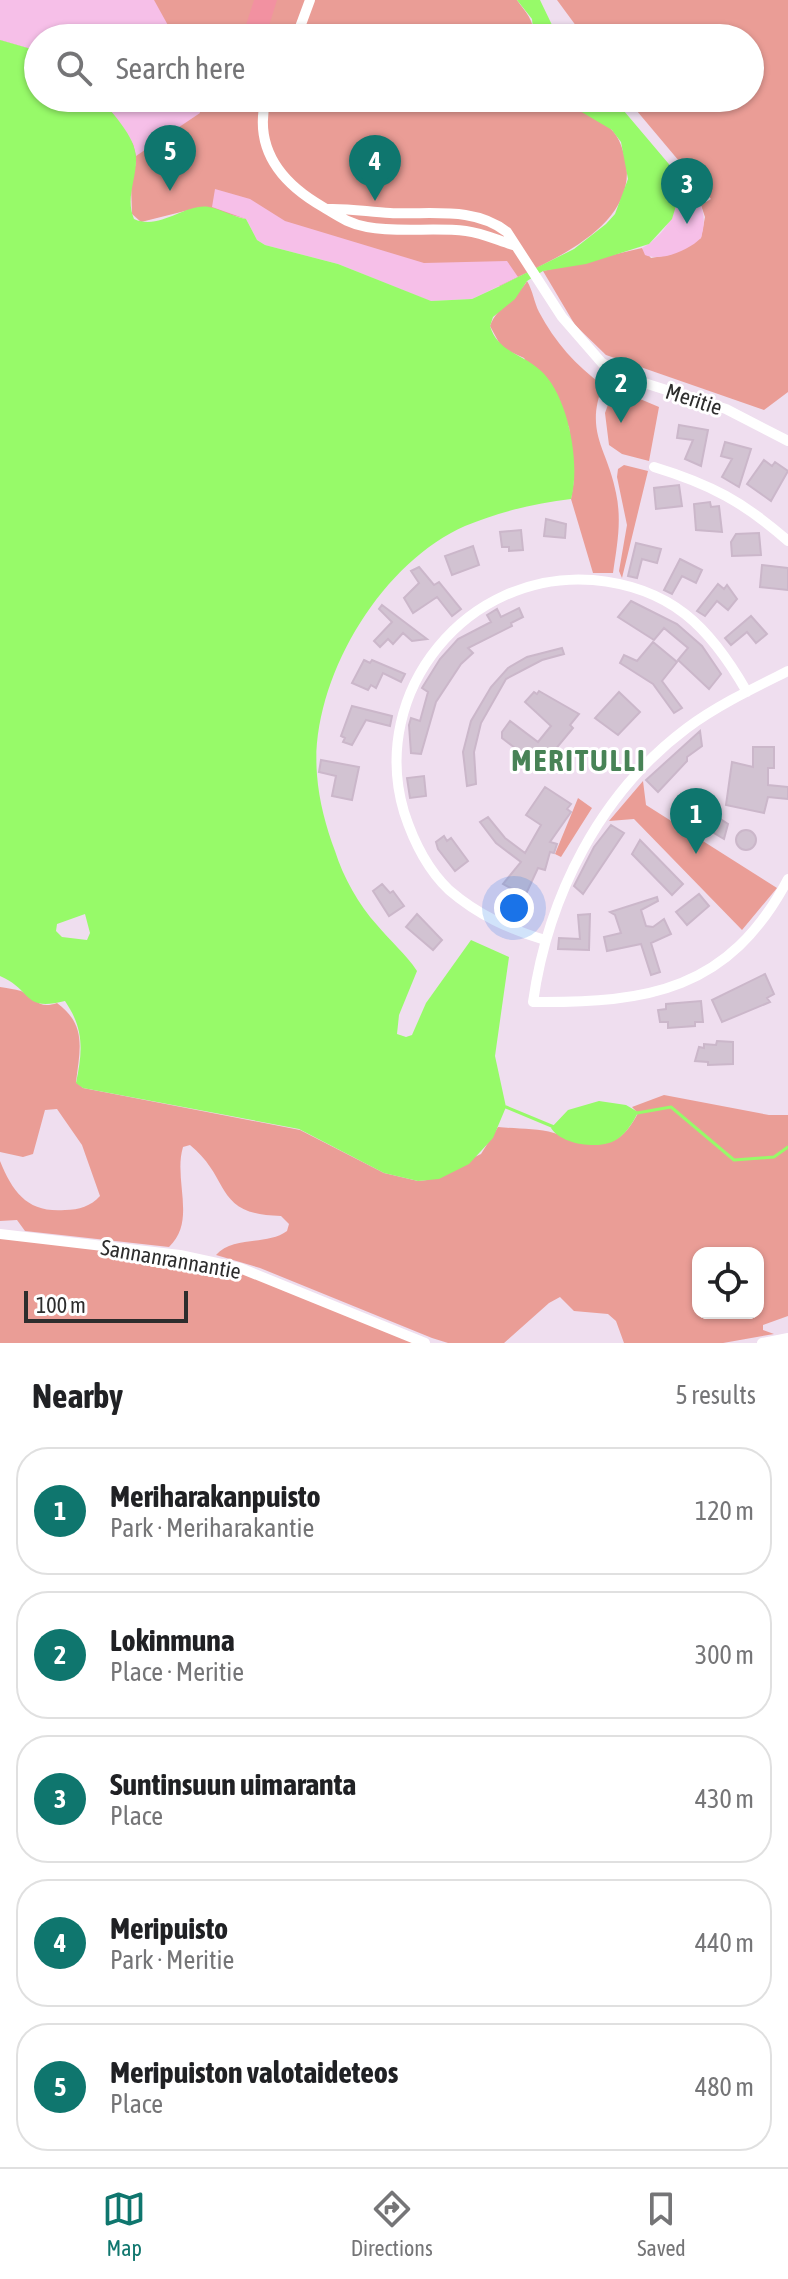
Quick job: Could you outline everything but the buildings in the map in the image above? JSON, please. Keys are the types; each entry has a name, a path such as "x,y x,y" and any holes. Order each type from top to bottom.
{"street":[{"path":"301,24 310,0"},
{"name":"Meritie","path":"264,112 262,134 270,159 292,188 338,219 366,227 463,231 513,245"},
{"name":"Meritie","path":"327,209 477,216 498,225 528,263 581,343 614,371 726,409 788,441"},
{"path":"654,467 706,483 752,509 788,541"},
{"path":"545,940 497,923 447,888 420,851 408,825 397,777 398,733 414,683 435,647 462,620 506,593 545,583 581,579 614,582 641,589 681,610 715,642 747,692"},
{"path":"788,671 688,727 668,744 607,811 560,896 545,940 533,1002 627,1000 661,993 700,976 761,922 788,879"},
{"name":"Sannanrannantie","path":"0,1234 180,1255 240,1268 425,1343"},
{"path":"762,1343 788,1338"}],"shaded area":[{"path":"0,0 517,0 532,24 24,24 24,47 0,40"},
{"path":"254,0 277,0 270,24 246,24"},
{"path":"517,0 540,0 552,24 533,24"},
{"path":"557,0 788,0 788,392 764,410 606,355 575,325 543,271 642,248 651,258 669,255 701,238 705,217 701,205 711,199 638,112 764,112 764,24 575,24"},
{"path":"0,40 24,47 24,112 112,112 123,126 132,141 136,157 131,196 134,219 153,222 191,209 214,208 246,219 257,240 265,245 338,264 431,301 472,299 574,249 606,224 615,214 628,179 621,142 612,130 582,112 625,112 679,176 682,186 672,219 649,244 586,264 543,271 527,281 515,299 493,317 490,326 504,347 540,370 558,395 573,449 571,499 517,509 465,526 434,544 405,567 356,630 338,665 325,702 318,739 317,775 321,804 342,871 364,909 417,971 399,1015 397,1034 412,1035 426,1003 471,940 509,957 495,1056 506,1107 493,1138 469,1164 439,1179 418,1181 384,1173 299,1129 83,1088 76,1083 81,1050 79,1031 65,1001 51,1004 34,1002 0,976","holes":["85,914 90,933 87,940 62,937 56,931 57,924"]},
{"path":"109,112 583,112 605,124 621,144 626,162 626,185 618,206 585,240 500,286 201,207 141,222 132,214 131,185 136,162"},
{"path":"527,281 539,312 559,343 603,385 596,416 597,429 619,513 613,573 593,573 571,499 574,480 569,427 524,358 502,348 490,326"},
{"path":"614,388 659,407 649,461 622,454 609,445 605,413"},
{"path":"624,465 648,471 622,578 619,571 627,525 617,477 618,469"},
{"path":"643,781 646,805 777,888 742,930 634,819 609,821"},
{"path":"578,798 592,808 561,857 555,854"},
{"path":"0,987 21,991 41,1004 57,1003 67,1011 79,1038 76,1082 83,1088 300,1130 384,1173 418,1181 427,1180 481,1154 498,1127 547,1131 591,1143 612,1141 630,1127 638,1113 632,1107 664,1095 769,1115 788,1115 788,1316 763,1325 763,1330 774,1334 723,1343 624,1343 616,1321 608,1314 574,1311 560,1297 504,1343 448,1343 260,1268 216,1255 231,1245 279,1236 287,1231 289,1224 281,1216 259,1214 233,1202 203,1158 190,1145 183,1147 181,1160 182,1225 169,1247 25,1231 17,1220 0,1221 0,1161 10,1183 24,1199 41,1208 75,1209 89,1205 100,1196 82,1145 57,1109 45,1110 33,1154 23,1157 0,1152"},
{"path":"599,1101 626,1105 638,1112 628,1129 616,1140 597,1145 579,1144 562,1138 551,1128 568,1110"},
{"path":"0,1234 211,1261 425,1343 0,1343"}],"sand":[{"path":"0,0 154,0 167,24 24,24 24,47 0,40"},
{"path":"111,112 200,112 136,156 133,144"},
{"path":"682,186 702,208 704,222 701,238 675,254 659,257 645,255 642,248 658,236 669,222"},
{"path":"215,189 250,199 285,221 424,263 507,261 518,277 472,299 430,301 338,264 265,245 257,240 246,219 212,207"}],"waterway":[{"path":"506,1107 554,1127"},
{"path":"637,1113 671,1107 734,1160 774,1157 788,1147"}],"place":[{"name":"Meripuiston valotaideteos","path":"170,191"},
{"name":"Meripuisto","path":"375,201"},
{"name":"Suntinsuun uimaranta","path":"687,224"},
{"name":"Lokinmuna","path":"621,423"},
{"name":"Meriharakanpuisto","path":"696,854"}],"district":[{"name":"MERITULLI","path":"579,761"}]}
